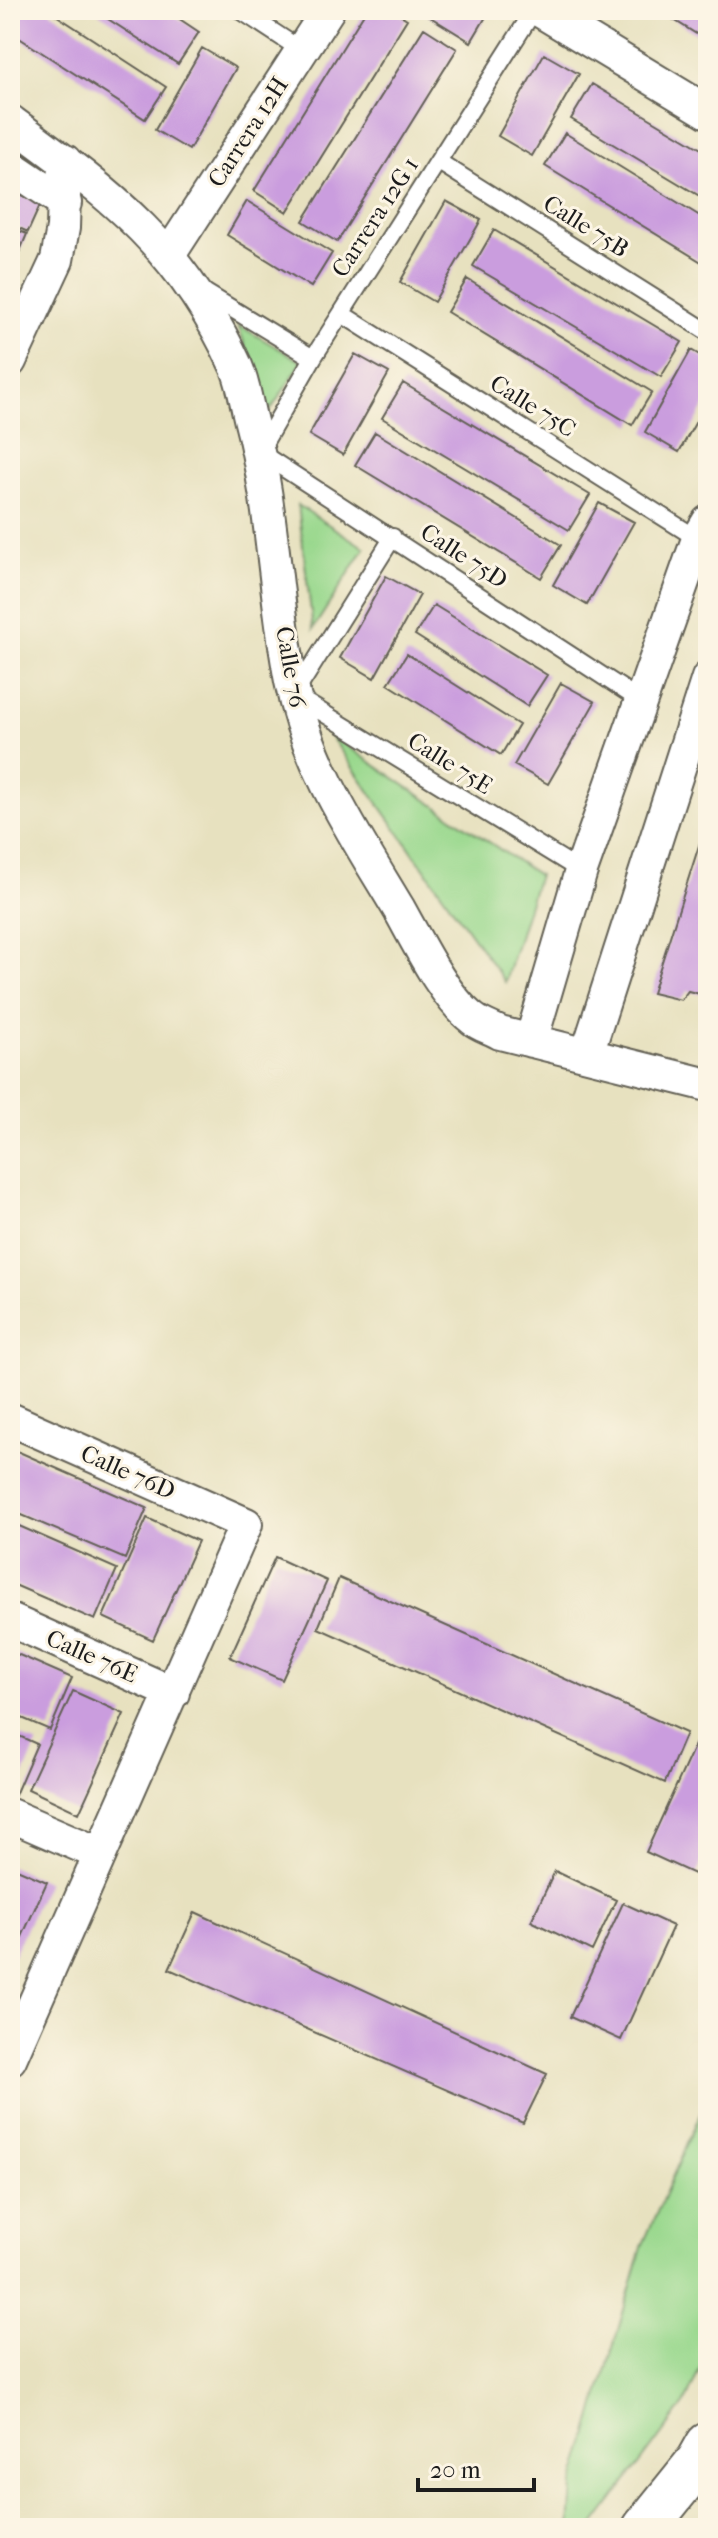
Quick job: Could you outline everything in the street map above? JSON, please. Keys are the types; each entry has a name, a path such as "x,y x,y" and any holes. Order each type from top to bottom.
{"street":[{"name":"Carrera 12H","path":"169,255 328,10"},
{"path":"549,13 706,105"},
{"name":"Calle 76","path":"10,121 104,191 169,255 191,284 237,370 259,452 294,695 304,732 331,794 434,970 473,1019 500,1033 708,1085"},
{"path":"10,361 57,260 65,203 65,161"},
{"path":"10,166 65,203"},
{"path":"531,1041 581,871 703,531"},
{"path":"587,1054 708,678"},
{"name":"Calle 76D","path":"10,1419 246,1524 173,1693"},
{"name":"Calle 76E","path":"10,1620 173,1693"},
{"path":"14,2038 173,1693"},
{"path":"10,1815 100,1854"},
{"path":"645,2528 699,2461 708,2445"}],"lane":[{"path":"240,10 301,50"},
{"name":"Carrera 12G 1","path":"259,452 313,358 439,162 549,13"},
{"name":"Calle 75B","path":"439,162 708,332"},
{"path":"191,284 313,358"},
{"name":"Calle 75C","path":"342,314 703,531"},
{"name":"Calle 75D","path":"259,452 641,701"},
{"path":"294,695 393,537"},
{"name":"Calle 75E","path":"294,695 581,871"}],"green space":[{"path":"238,325 302,362 268,414"},
{"path":"298,505 365,548 313,629"},
{"path":"329,734 538,875 505,982"},
{"path":"708,2096 708,2351 685,2403 592,2528 570,2528 573,2485 643,2244"}],"building":[{"path":"10,10 48,10 166,87 145,119 10,32"},
{"path":"94,10 166,10 199,32 178,64"},
{"path":"366,10 392,10 407,19 287,212 254,191"},
{"path":"419,10 490,10 471,42"},
{"path":"658,10 708,10 708,30 703,38"},
{"path":"424,28 457,49 337,242 303,221"},
{"path":"202,48 236,68 189,150 155,130"},
{"path":"544,54 579,74 532,156 498,136"},
{"path":"592,84 708,153 708,201 571,119"},
{"path":"565,133 708,221 708,266 545,166"},
{"path":"10,190 41,203 28,232 10,224"},
{"path":"247,201 332,253 311,287 227,235"},
{"path":"446,201 481,220 434,302 400,282"},
{"path":"10,227 27,234 15,263 10,260"},
{"path":"494,230 682,342 661,377 473,266"},
{"path":"467,279 652,392 632,425 447,312"},
{"path":"691,350 708,360 708,400 679,452 645,432"},
{"path":"355,354 389,373 343,455 309,435"},
{"path":"403,383 590,495 569,530 382,418"},
{"path":"375,432 561,545 541,578 355,465"},
{"path":"599,503 634,522 587,605 553,585"},
{"path":"386,576 420,595 374,678 340,658"},
{"path":"434,605 547,675 527,706 415,635"},
{"path":"407,654 519,725 501,755 388,684"},
{"path":"561,683 595,702 548,784 514,765"},
{"path":"703,833 708,835 708,996 688,991 681,1000 652,993"},
{"path":"10,1448 147,1508 125,1559 10,1510"},
{"path":"147,1518 198,1541 153,1640 103,1617"},
{"path":"10,1522 117,1569 95,1620 10,1583"},
{"path":"275,1557 327,1581 282,1680 230,1657"},
{"path":"339,1578 686,1733 665,1783 318,1628"},
{"path":"10,1651 72,1678 50,1730 10,1713"},
{"path":"73,1691 124,1714 79,1813 28,1789"},
{"path":"10,1732 37,1744 15,1795 10,1793"},
{"path":"698,1738 708,1742 708,1849 696,1875 646,1852"},
{"path":"10,1866 47,1882 10,1963"},
{"path":"555,1871 616,1900 592,1951 531,1921"},
{"path":"623,1903 673,1926 621,2040 570,2017"},
{"path":"195,1912 547,2074 523,2123 169,1969"}]}
